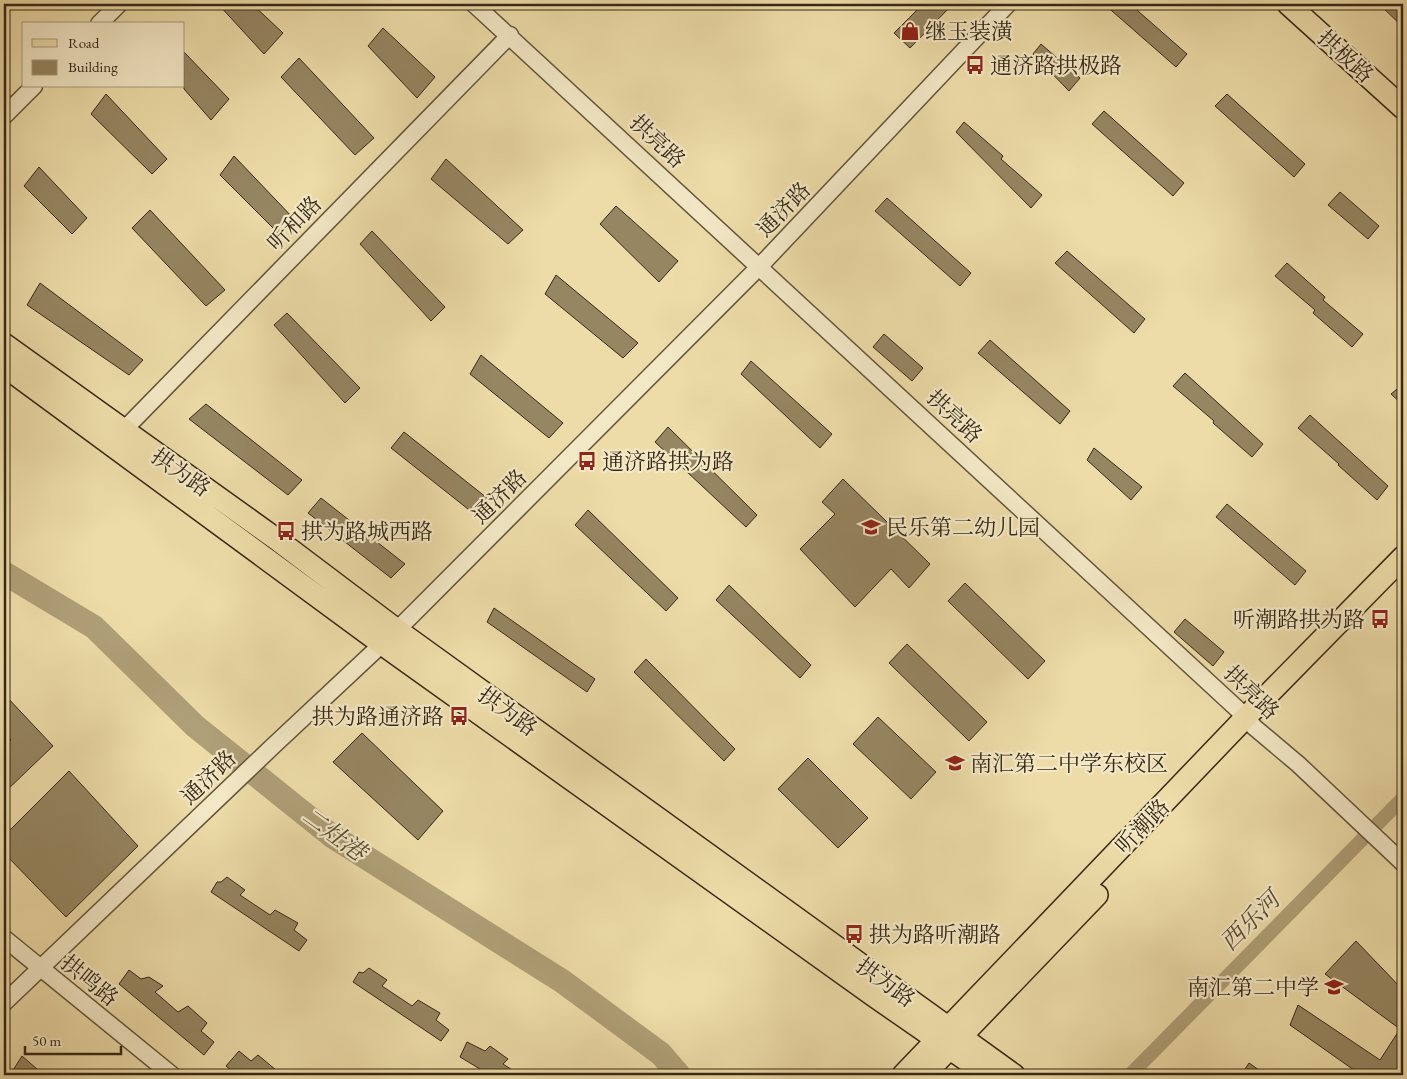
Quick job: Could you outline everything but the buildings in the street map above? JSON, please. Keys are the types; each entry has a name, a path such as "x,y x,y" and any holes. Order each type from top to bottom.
{"main road":[{"name":"拱极路","path":"1288,4 1403,108"},
{"name":"拱极路","path":"1309,4 1403,89"},
{"name":"拱为路","path":"4,344 117,437"},
{"name":"拱为路","path":"4,366 279,541 389,637 950,1038 1014,1075"},
{"name":"听潮路","path":"903,1075 950,1038 1250,722 1403,557"},
{"name":"听潮路","path":"1250,722 1403,578"},
{"name":"拱为路","path":"950,1038 988,1075"},
{"name":"听潮路","path":"924,1075 950,1038"}],"street":[{"path":"101,22 119,4"},
{"name":"拱亮路","path":"474,4 760,266 1403,863"},
{"name":"通济路","path":"4,1003 389,637 760,266 1008,4"},
{"name":"听和路","path":"117,437 510,35"},
{"path":"4,116 32,88"},
{"name":"拱鸣路","path":"4,938 172,1075"}],"waterway":[{"name":"二灶港","path":"4,573 94,627 195,726 332,836 562,981 661,1054 679,1075"},
{"name":"西乐河","path":"1130,1075 1403,798"}],"place":[{"name":"继玉装潢","path":"910,31"},
{"name":"通济路拱极路","path":"975,65"},
{"name":"通济路拱为路","path":"587,461"},
{"name":"民乐第二幼儿园","path":"871,527"},
{"name":"拱为路城西路","path":"286,531"},
{"name":"听潮路拱为路","path":"1380,619"},
{"name":"拱为路通济路","path":"459,716"},
{"name":"南汇第二中学东校区","path":"955,763"},
{"name":"拱为路听潮路","path":"854,934"},
{"name":"南汇第二中学","path":"1334,987"}]}
